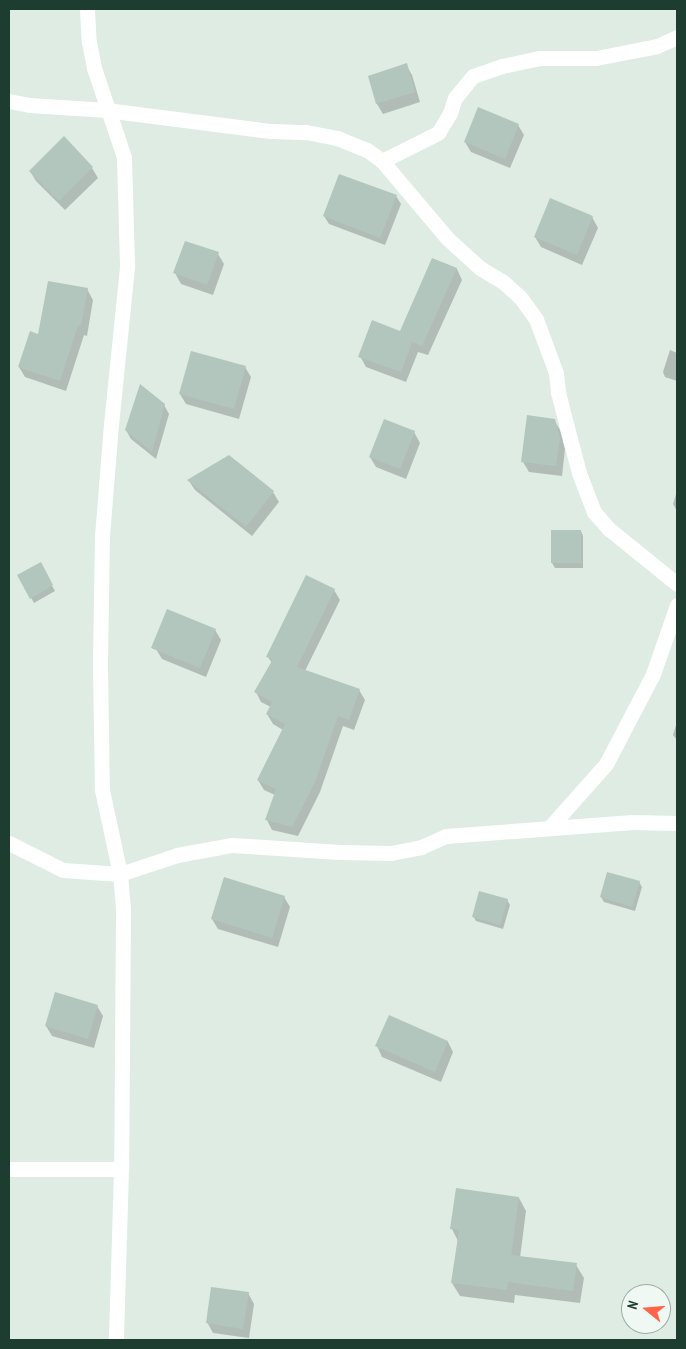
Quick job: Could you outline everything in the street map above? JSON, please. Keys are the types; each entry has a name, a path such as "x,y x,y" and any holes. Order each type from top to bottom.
{"street":[{"path":"87,9 89,42 106,110 124,157 127,266 102,535 100,666 102,790 120,874 122,909 121,1169 116,1340"},
{"path":"382,162 438,133 450,114 455,98 473,76 502,66 539,58 596,58 656,46 677,37"},
{"path":"9,101 30,105 106,110 271,131 306,132 337,138 367,150 382,162 448,239 480,268 502,281 520,297 536,319 556,373 558,392 572,448 594,512 609,529 677,584"},
{"path":"550,827 606,764 653,674 677,605"},
{"path":"9,843 63,870 120,874 178,856 232,845 340,852 391,853 422,846 446,836 632,822 677,823"},
{"path":"9,1170 121,1169"}],"building":[{"path":"407,63 415,92 376,104 368,76"},
{"path":"478,107 519,124 505,159 464,142"},
{"path":"64,136 93,167 59,201 29,171"},
{"path":"339,174 397,195 380,238 323,216"},
{"path":"550,198 593,216 577,255 534,237"},
{"path":"185,241 219,252 207,285 173,273"},
{"path":"432,258 457,268 422,346 412,342 401,372 358,357 372,320 400,331"},
{"path":"48,281 88,288 81,326 78,325 60,381 18,367 30,331 38,334"},
{"path":"191,351 246,366 234,409 179,394"},
{"path":"140,384 165,404 152,452 125,430"},
{"path":"527,415 555,419 560,438 556,466 521,462"},
{"path":"384,419 415,431 400,469 369,457"},
{"path":"229,455 274,491 246,527 187,480"},
{"path":"551,530 581,530 581,563 551,563"},
{"path":"41,562 53,585 30,599 17,575"},
{"path":"306,575 335,589 297,667 360,689 349,720 338,716 315,782 292,827 265,820 276,789 257,780 285,724 266,714 272,702 254,692 273,659 266,657"},
{"path":"167,609 216,629 200,668 151,648"},
{"path":"607,872 640,881 632,907 600,897"},
{"path":"224,877 285,896 272,938 211,919"},
{"path":"479,891 508,899 500,925 472,917"},
{"path":"55,992 98,1005 88,1039 45,1026"},
{"path":"389,1015 448,1041 435,1072 375,1046"},
{"path":"456,1188 519,1197 511,1255 577,1263 573,1291 508,1282 507,1290 451,1283 459,1230 450,1229"},
{"path":"211,1287 249,1292 243,1329 206,1323"}]}
